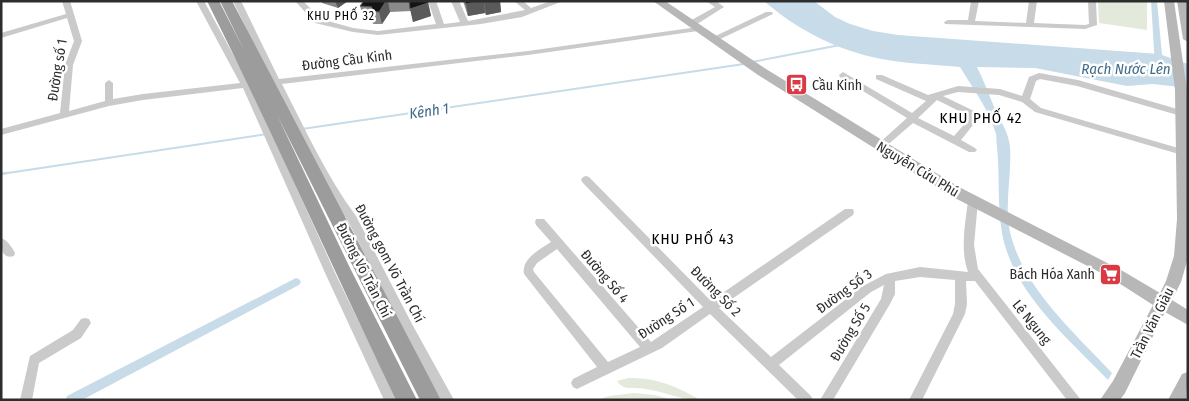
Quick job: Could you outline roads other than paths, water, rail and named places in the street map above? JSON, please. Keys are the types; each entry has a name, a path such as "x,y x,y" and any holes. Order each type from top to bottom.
{"highway":[{"path":"213,1 262,84"},
{"path":"226,1 291,145"},
{"name":"Đường Võ Trần Chí","path":"291,145 342,269 407,400"},
{"name":"Đường Võ Trần Chí","path":"291,145 431,400"}],"main road":[{"name":"Nguyễn Cửu Phú","path":"658,1 762,72 881,146 973,201 1116,274 1188,318"},
{"name":"Trần Văn Giàu","path":"1109,400 1119,387 1173,282 1181,256 1184,219 1181,90 1169,1"},
{"path":"1182,1 1188,39"},
{"path":"1177,400 1188,380"}],"street":[{"name":"Đường số 1","path":"64,115 69,65 78,41 66,1"},
{"path":"200,1 262,84"},
{"path":"237,1 262,84 291,145 331,275 391,400"},
{"path":"299,1 318,20 353,30 378,33 498,19 530,12 558,1"},
{"path":"432,1 441,27"},
{"path":"455,1 464,24"},
{"path":"518,1 530,12"},
{"path":"695,26 720,7 710,1"},
{"path":"971,23 975,1"},
{"path":"1030,25 1033,1"},
{"path":"948,22 1085,27 1093,25 1092,1"},
{"path":"1,36 70,14"},
{"path":"713,39 769,14"},
{"name":"Đường Cầu Kinh","path":"1,132 109,103 143,97 528,54 695,26"},
{"path":"843,75 911,118 972,150"},
{"path":"1025,100 1032,79 1039,76 1078,83 1181,113"},
{"path":"879,77 927,98 958,89 1000,92 1025,100 1038,110 1182,152"},
{"path":"109,83 109,103"},
{"path":"881,146 935,96"},
{"path":"935,96 971,113 974,120 954,141"},
{"name":"Đường gom Võ Trần Chí","path":"291,145 448,400"},
{"name":"Đường Số 2","path":"586,180 710,307 807,400"},
{"name":"Lê Ngung","path":"973,201 970,260 976,277 1075,400"},
{"name":"Đường Số 1","path":"577,383 649,348 849,212"},
{"name":"Đường Số 4","path":"540,222 649,348"},
{"path":"1,242 10,253"},
{"path":"557,243 532,260 528,269 529,274 600,371"},
{"name":"Đường Số 3","path":"770,365 867,290 890,277 920,272 976,277"},
{"name":"Đường Số 5","path":"826,400 886,301 889,294 890,277"},
{"path":"915,400 959,314 961,304 960,277"},
{"path":"26,400 34,360 77,334 85,323"}],"water":[{"name":"Rạch Nước Lên","path":"764,1 814,1 835,17 850,24 873,31 898,35 1159,54 1188,64 1188,88 1153,84 1127,86 1035,68 977,67 1009,142 1008,222 1017,252 1026,272 1052,308 1112,373 1108,380 1044,313 1030,295 1008,255 1002,233 996,133 984,106 960,67 916,64 857,53 815,36 788,20"}],"waterway":[{"path":"1154,1 1159,66"},
{"name":"Kênh 1","path":"752,62 840,45"},
{"name":"Kênh 1","path":"302,129 744,64"},
{"name":"Kênh 1","path":"7,173 1,174 267,134"},
{"name":"Kênh 1","path":"71,400 296,282"}],"place":[{"name":"Cầu Kinh","path":"796,85"},
{"name":"Bách Hóa Xanh","path":"1111,274"}],"district":[{"name":"KHU PHỐ 32","path":"341,16"},
{"name":"KHU PHỐ 42","path":"981,118"},
{"name":"KHU PHỐ 43","path":"693,239"}]}
